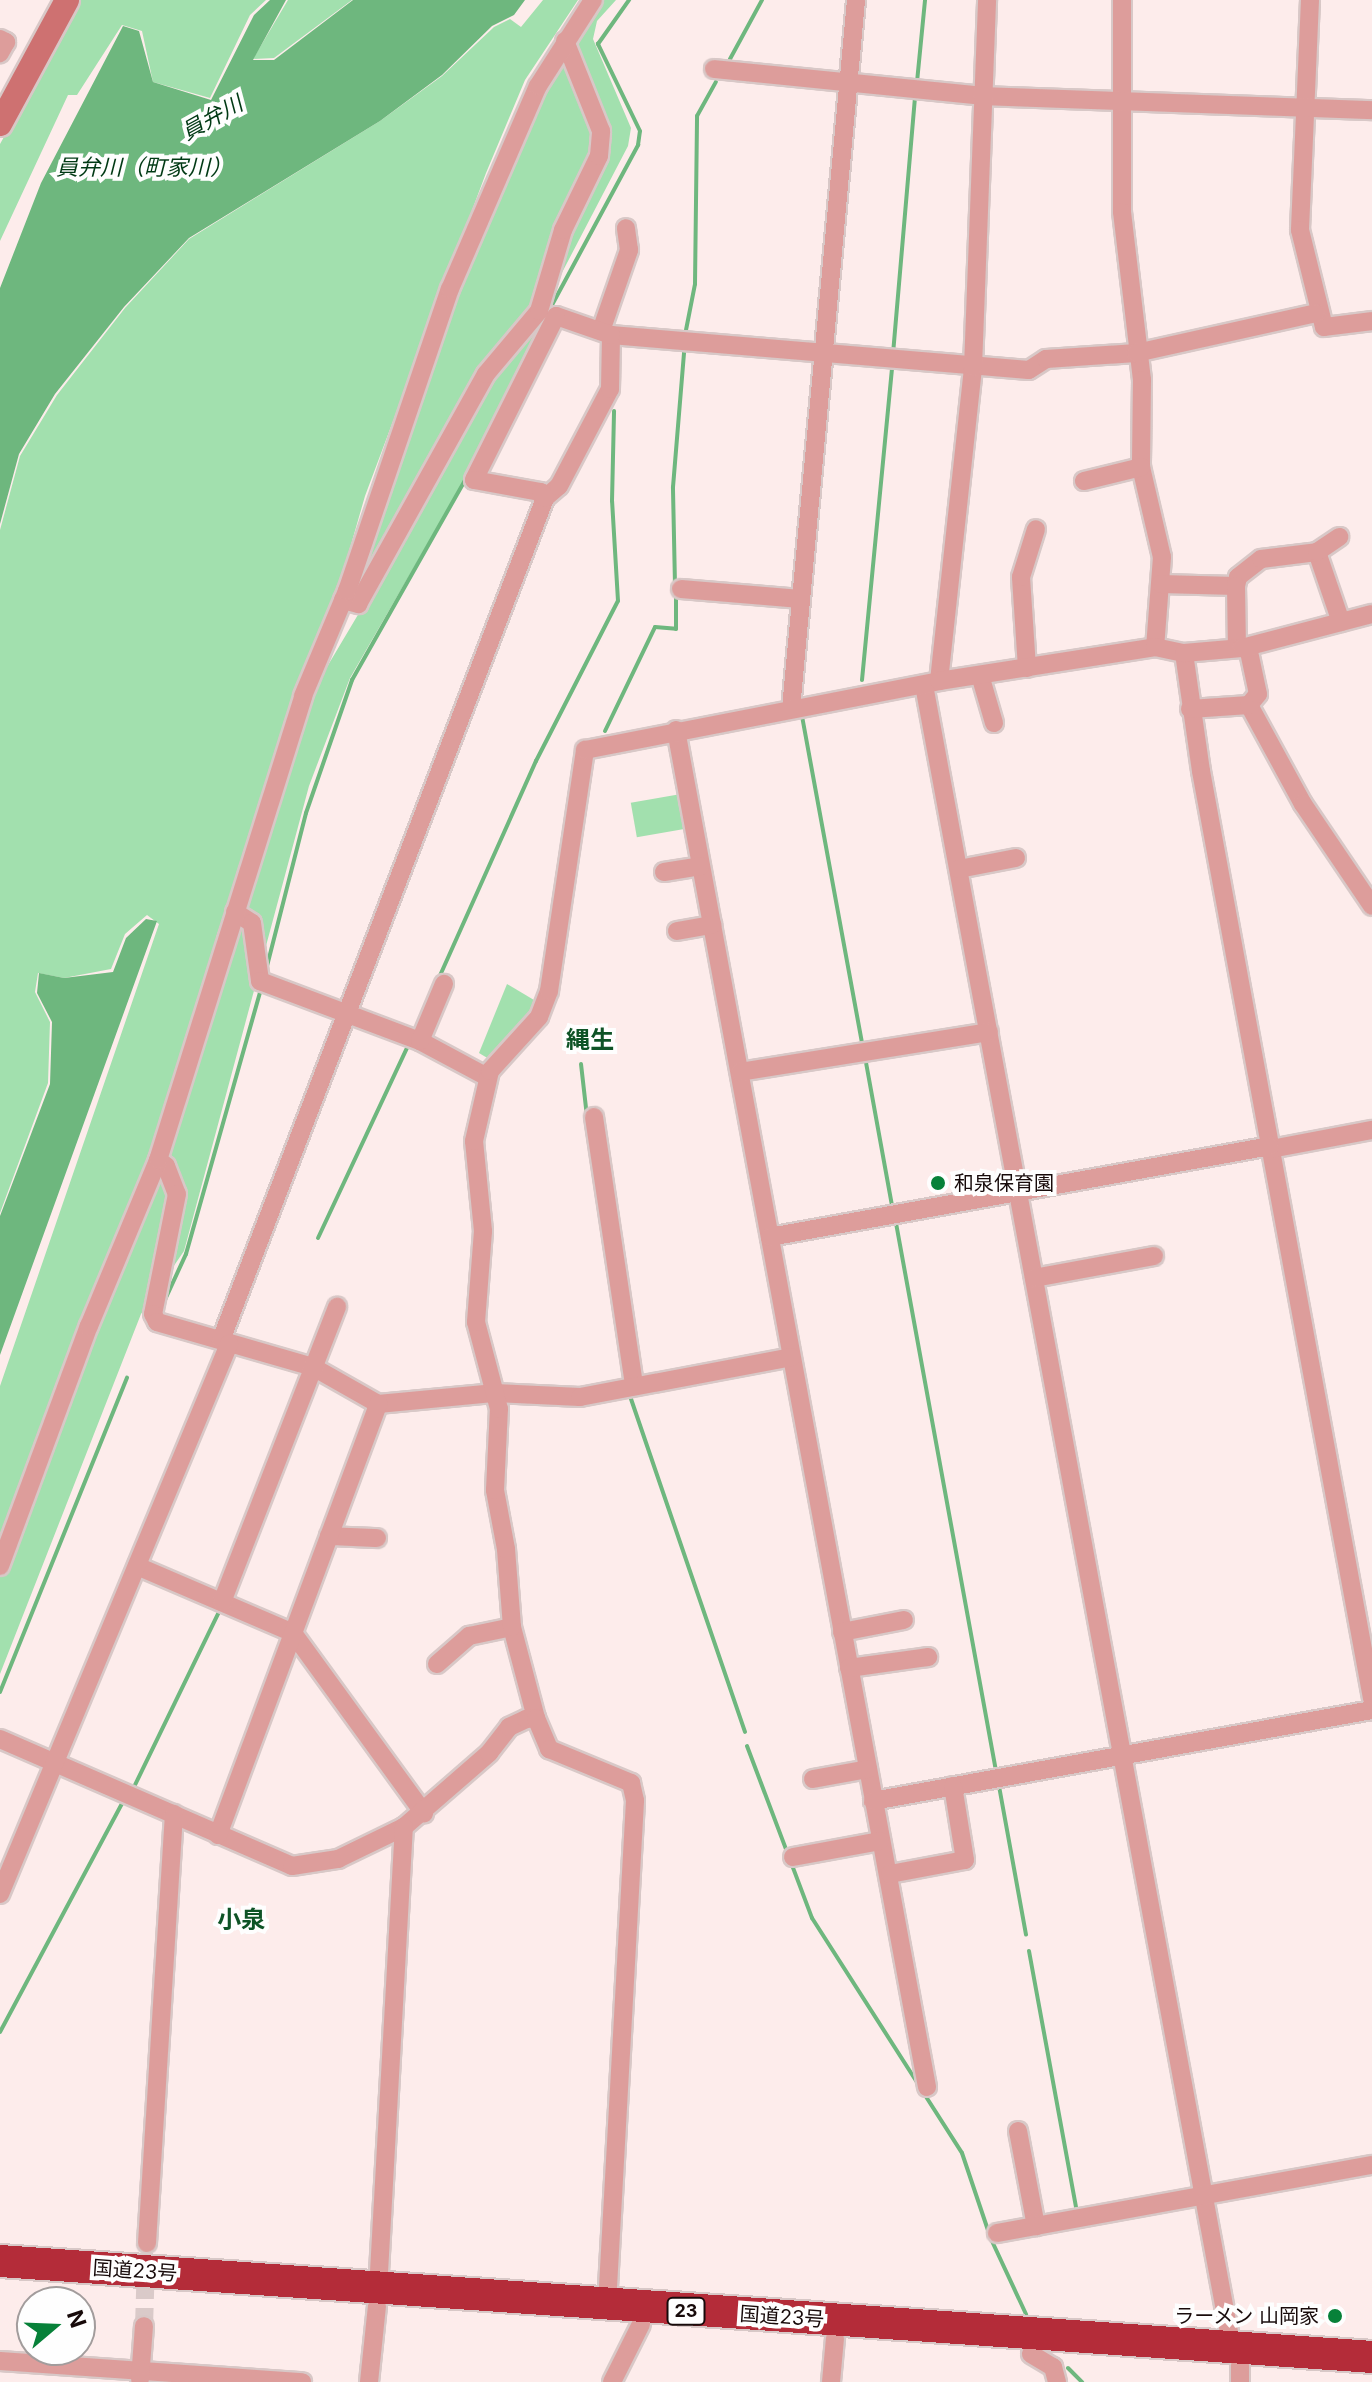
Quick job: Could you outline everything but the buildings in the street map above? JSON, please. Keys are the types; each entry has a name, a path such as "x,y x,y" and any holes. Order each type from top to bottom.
{"highway":[{"name":"国道23号","path":"0,2261 641,2324 1031,2354 1372,2374"},
{"name":"国道23号","path":"0,2279 377,2298 607,2305 1238,2365 1372,2357"}],"main road":[{"path":"0,124 67,0"}],"street":[{"path":"0,1566 89,1326 158,1160 303,696 343,600 450,289 538,86 593,0"},
{"path":"791,709 856,0"},
{"path":"987,0 973,367 932,683 959,869 1203,2195 1238,2365"},
{"path":"1122,0 1119,99 1122,212 1143,404 1141,467 1159,537 1161,584 1155,647"},
{"path":"1310,0 1300,230 1316,313 1324,327 1372,321"},
{"path":"0,39 6,42 0,53"},
{"path":"545,498 541,492 474,480 547,314 563,230 599,156 597,115 565,41"},
{"path":"714,69 983,96 1372,110"},
{"path":"0,1894 137,1566 225,1342 345,1014 545,498 559,486 610,389 606,333 629,250 626,228"},
{"path":"547,314 606,333 823,356 1029,370 1046,359 1136,353 1316,313"},
{"path":"343,600 358,604 486,374 547,314"},
{"path":"1084,481 1141,467"},
{"path":"1027,668 1021,577 1036,529"},
{"path":"1190,709 1249,705 1258,694 1242,648 1236,586 1238,577 1261,559 1317,552 1339,537"},
{"path":"1317,552 1341,622"},
{"path":"1161,584 1236,586"},
{"path":"681,589 801,599"},
{"path":"607,2305 635,1793 624,1778 549,1749 536,1718 512,1627 506,1549 495,1490 500,1422 476,1322 483,1231 474,1141 487,1077 539,1017 549,991 579,758 585,750 601,744 932,683 1155,647 1184,653 1242,648 1372,614"},
{"path":"1184,653 1190,709 1372,1698"},
{"path":"980,675 994,723"},
{"path":"1249,705 1303,804 1372,906"},
{"path":"676,730 927,2087"},
{"path":"959,869 1016,858"},
{"path":"664,872 701,866"},
{"path":"235,912 252,923 264,983 420,1041 487,1077"},
{"path":"677,931 712,925"},
{"path":"420,1041 444,984"},
{"path":"740,1072 989,1032"},
{"path":"594,1117 634,1386"},
{"path":"770,1237 1372,1130"},
{"path":"158,1160 166,1166 177,1194 153,1314 157,1322 179,1331 313,1367 378,1404 495,1393 580,1397 791,1357"},
{"path":"1034,1278 1154,1256"},
{"path":"222,1602 337,1307"},
{"path":"218,1835 378,1404"},
{"path":"329,1536 377,1538"},
{"path":"137,1566 293,1633 424,1813"},
{"path":"842,1632 904,1620"},
{"path":"437,1664 469,1636 512,1627"},
{"path":"849,1668 928,1657"},
{"path":"873,1801 1372,1710"},
{"path":"0,1739 277,1861 308,1866 362,1851 404,1827 424,1813 489,1753 509,1727 536,1718"},
{"path":"813,1779 868,1769"},
{"path":"890,1874 965,1860 953,1786"},
{"path":"147,2243 174,1814"},
{"path":"369,2382 377,2298 404,1827"},
{"path":"793,1857 880,1841"},
{"path":"1018,2131 1036,2226"},
{"path":"997,2233 1372,2165"},
{"path":"612,2382 641,2324"},
{"path":"140,2376 144,2326"},
{"path":"831,2382 835,2338"},
{"path":"1031,2354 1053,2367 1057,2382"},
{"path":"0,2361 140,2376 302,2382"}],"shaded area":[{"path":"81,0 266,0 250,15 210,98 153,82 142,31 122,25 77,95 68,95 0,241 0,144"},
{"path":"288,0 352,0 274,58 253,59"},
{"path":"543,0 578,0 525,80 486,173 365,496 338,590 290,712 216,938 228,941 321,677 438,480 481,395 516,344 543,317 466,477 350,678 309,786 184,1251 141,1314 0,1674 0,1386 159,924 147,915 125,934 111,969 64,978 38,973 35,992 50,1022 48,1083 0,1213 0,530 20,456 57,395 125,308 189,239 380,121 442,76 494,27 510,19 521,27"},
{"path":"601,0 616,0 597,21 593,39 631,128 628,146 555,286 564,236 607,128 574,41"},
{"path":"559,63 571,69 595,139 587,163 529,306 479,375 374,572 347,598 454,295 521,136"},
{"path":"681,794 687,828 637,837 631,803"},
{"path":"507,984 539,1003 489,1059 479,1053"}],"water":[{"name":"員弁川（町家川）","path":"270,0 286,0 253,60 274,60 353,0 525,0 514,15 492,26 442,75 380,121 189,238 124,307 55,394 19,454 0,524 0,288 41,183 123,26 139,31 153,82 211,100 254,15"},
{"path":"146,919 157,921 0,1355 0,1216 50,1084 52,1022 37,993 39,973 64,978 113,972 126,938"}],"waterway":[{"path":"552,305 638,145 640,131 598,44 629,0"},
{"path":"730,59 762,0"},
{"path":"917,82 925,0"},
{"path":"686,330 695,284 697,116 716,82"},
{"path":"893,354 915,97"},
{"path":"675,585 673,487 684,352"},
{"path":"862,680 892,367"},
{"path":"438,980 536,761 618,601 612,501 614,411"},
{"path":"266,970 306,813 352,680 467,477"},
{"path":"605,731 655,627 676,629 676,594"},
{"path":"802,716 863,1048"},
{"path":"164,1302 186,1254 262,986"},
{"path":"318,1238 409,1044"},
{"path":"865,1057 892,1205"},
{"path":"581,1064 587,1117"},
{"path":"896,1223 996,1771"},
{"path":"0,1692 127,1378"},
{"path":"630,1396 745,1732"},
{"path":"134,1787 221,1608"},
{"path":"747,1746 812,1918 918,2084"},
{"path":"999,1786 1026,1935"},
{"path":"0,2032 124,1800"},
{"path":"1029,1951 1076,2208"},
{"path":"923,2092 962,2153 991,2239 1026,2314"},
{"path":"1068,2368 1082,2382"}],"tunnel":[{"path":"144,2326 146,2262"}],"place":[{"name":"和泉保育園","path":"938,1183"},
{"name":"ラーメン 山岡家","path":"1335,2316"}],"district":[{"name":"縄生","path":"590,1040"},
{"name":"小泉","path":"241,1920"}],"water label":[{"name":"員弁川","path":"212,118"}]}
